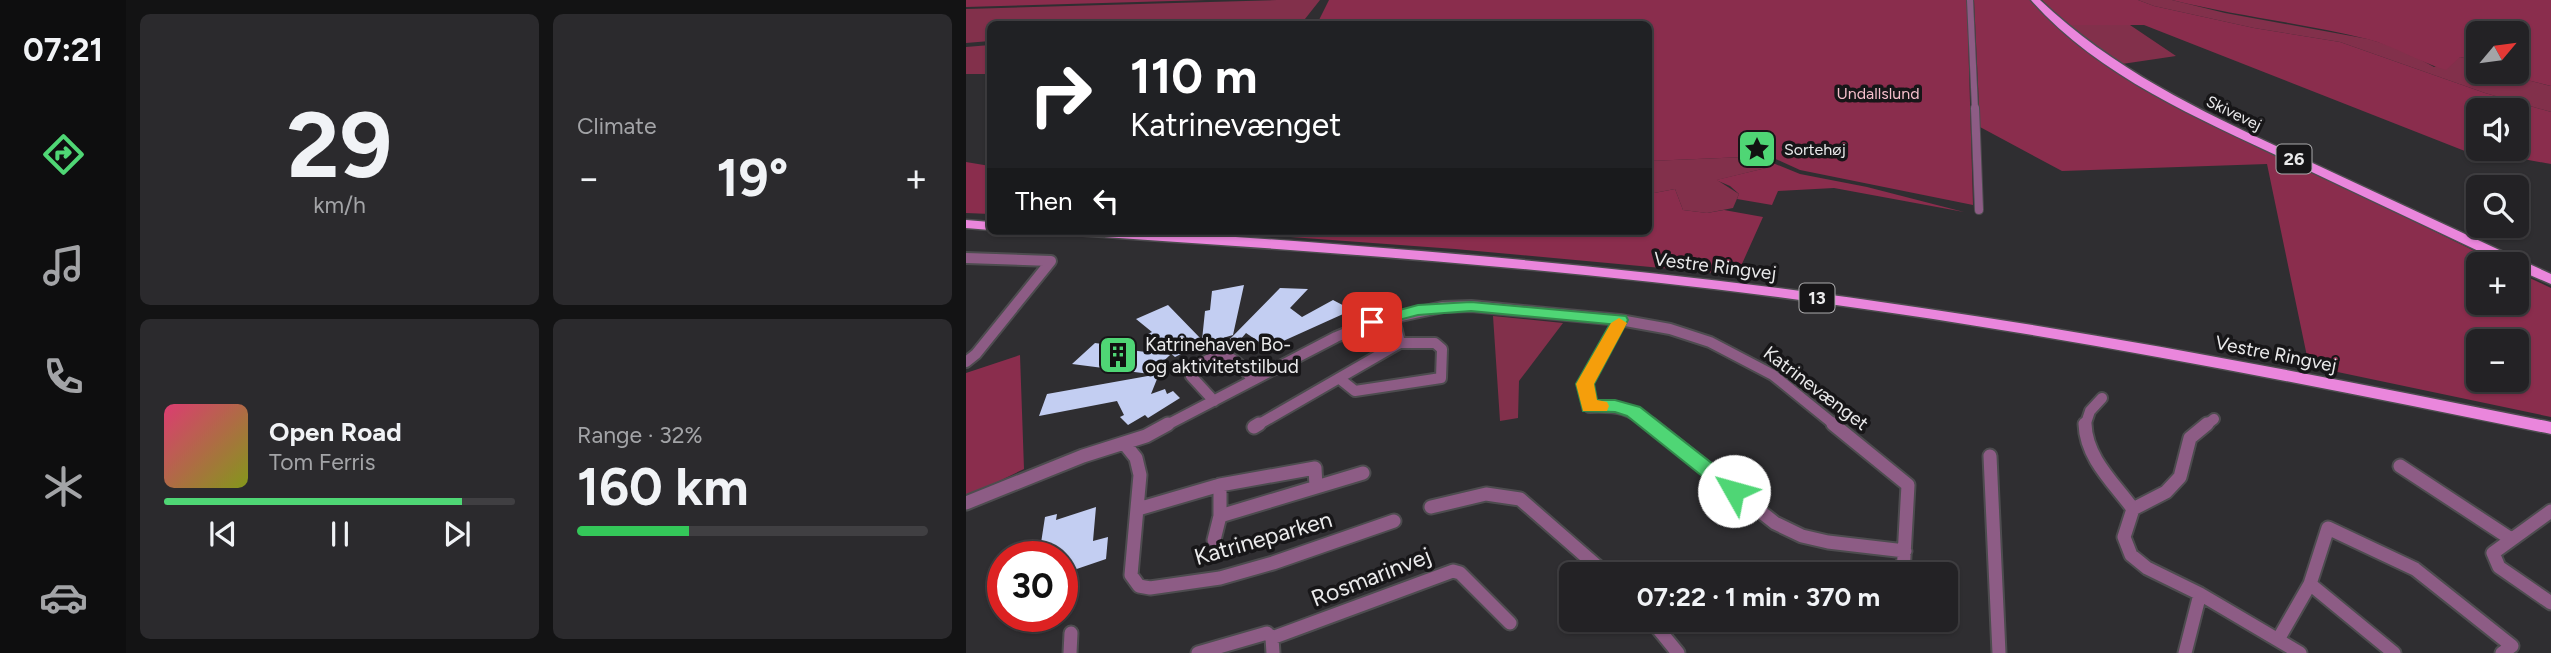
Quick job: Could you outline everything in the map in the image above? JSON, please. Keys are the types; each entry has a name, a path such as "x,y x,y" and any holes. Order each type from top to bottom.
{"main road":[{"name":"Skivevej","path":"2035,0 2077,40 2114,66 2167,97 2551,280"},
{"path":"966,224 987,226"},
{"name":"Vestre Ringvej","path":"1134,235 1471,258 1829,299 2131,347 2551,428"}],"street":[{"path":"1970,0 1979,210"},
{"path":"966,258 1051,261 1050,267 976,354 966,362"},
{"path":"966,503 1083,456 1146,436 1336,337 1393,316 1443,307 1471,306 1620,320 1585,384 1590,407 1615,406 1633,411 1774,523 1802,536 1905,551"},
{"path":"1393,316 1400,343"},
{"name":"Katrinevænget","path":"1620,320 1670,329 1710,342 1773,375 1908,485 1904,562"},
{"path":"1254,427 1400,343 1435,344 1442,349 1441,378 1355,391 1340,379"},
{"path":"1214,401 1191,376 1199,365 1207,360 1231,359 1253,380"},
{"path":"2102,398 2090,407 2084,422 2085,439 2091,454 2133,509"},
{"path":"2214,419 2190,438 2180,477 2166,492 2133,509 2124,537 2131,555 2147,568 2200,594 2279,638 2300,653"},
{"name":"Katrineparken","path":"1124,443 1136,458 1140,475 1131,575 1139,586 1150,588 1220,578 1273,563 1394,521"},
{"path":"1990,456 1999,653"},
{"path":"2400,466 2511,539"},
{"name":"Katrineparken","path":"1138,509 1220,485 1315,468 1316,487"},
{"name":"Katrineparken","path":"1220,516 1363,473"},
{"name":"Katrineparken","path":"1214,540 1220,516 1220,485"},
{"path":"1431,507 1458,498 1504,493 1520,499 1592,562"},
{"path":"2551,511 2493,553 2499,568 2551,603"},
{"path":"2279,638 2310,584 2328,528 2415,569 2512,646 2502,653"},
{"name":"Rosmarinvej","path":"1198,653 1267,633 1272,646 1453,571 1460,573 1510,623"},
{"path":"2310,584 2394,653"},
{"path":"2185,653 2200,594"},
{"path":"1661,632 1678,653"},
{"path":"1070,653 1071,633"}],"shaded area":[{"path":"1320,0 1303,21 987,21 987,41 966,43 966,9"},
{"path":"2138,0 2172,0 2225,13 2368,39 2401,49 2434,67 2460,57 2466,58 2466,84 2529,84 2529,81 2551,86 2551,112 2529,106 2529,98 2502,98 2485,93 2340,42 2254,28"},
{"path":"2068,25 2130,25 2176,56 2122,64"},
{"path":"987,45 987,74 966,74 966,47"},
{"path":"1769,156 1766,168 1717,180 1739,194 1733,208 1707,213 1683,210 1675,189 1652,193 1652,161"},
{"path":"1493,316 1563,323 1519,381 1518,418 1500,421"}],"green space":[{"path":"966,0 1207,0 966,7"},
{"name":"Undallslund","path":"1329,0 1967,0 1973,205 1800,170 1769,156 1652,161 1652,21 1318,21"},
{"path":"1974,0 2030,0 2090,51 2155,94 2477,252 2466,252 2466,315 2529,315 2529,278 2551,288 2551,417 2309,366 2267,164 2062,171 1980,127"},
{"path":"2042,0 2138,0 2254,28 2340,42 2502,98 2466,98 2466,151 2144,25 2068,25"},
{"path":"2172,0 2551,0 2551,86 2529,80 2529,21 2466,21 2466,58 2460,57 2446,70 2367,39"},
{"path":"2529,106 2551,112 2551,164 2529,160"},
{"path":"1768,161 1800,174 1867,187 1964,212 1834,188 1778,191 1772,205 1737,199 1739,194 1730,186 1716,180 1766,168"},
{"path":"966,162 987,166 987,214 966,213"},
{"path":"1675,189 1683,210 1707,213 1724,210 1763,217 1737,275 1455,249 1262,235 1652,235 1652,193"},
{"path":"1020,355 1024,469 966,497 966,373"}],"building":[{"path":"1244,285 1233,335 1199,345 1175,357 1148,334 1152,332 1136,319 1168,305 1202,340 1205,311 1210,310 1212,291"},
{"path":"1280,288 1308,289 1290,308 1302,317 1333,300 1352,310 1268,348 1246,333 1240,340 1228,341"},
{"path":"1095,343 1170,355 1150,374 1072,364"},
{"path":"1159,374 1151,394 1165,389 1167,394 1173,391 1180,398 1148,418 1145,415 1128,425 1120,417 1124,415 1117,401 1039,416 1047,394"},
{"path":"1096,507 1093,541 1108,537 1106,559 1078,569 1078,541 1041,541 1045,517 1057,514 1056,520"}],"slow traffic":[{"path":"1600,406 1590,407 1585,384 1619,323"}],"place":[{"name":"Sortehøj","path":"1757,149"},
{"name":"Katrinehaven Bo- og aktivitetstilbud","path":"1118,355"}],"route":[{"path":"1372,322 1418,310 1471,306 1620,320 1585,384 1590,407 1615,406 1633,411 1734,491"}]}
